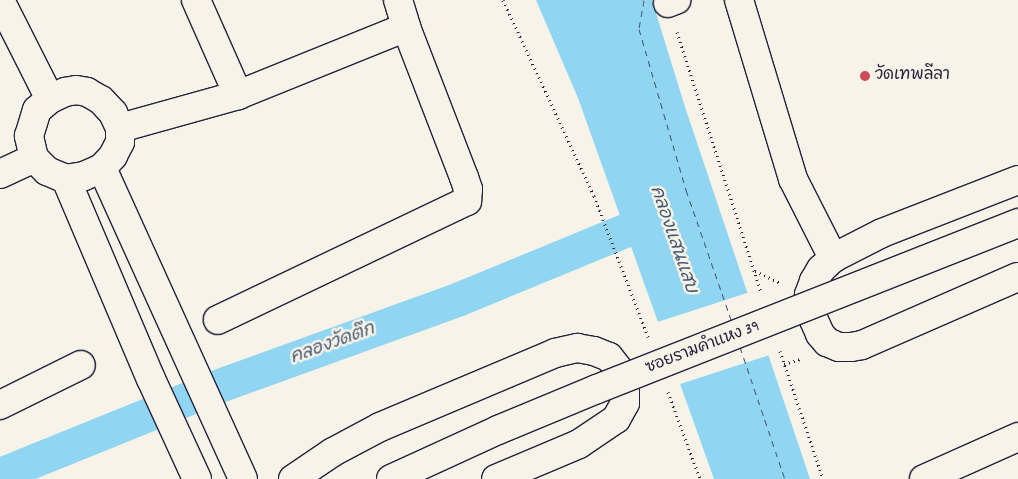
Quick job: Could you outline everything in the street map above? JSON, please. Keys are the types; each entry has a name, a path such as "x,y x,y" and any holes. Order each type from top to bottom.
{"street":[{"path":"196,0 238,95"},
{"path":"218,320 467,201 468,189 464,177 406,27 398,0"},
{"path":"739,0 793,179 833,258"},
{"path":"3,6 50,98"},
{"path":"120,128 238,95 406,27"},
{"path":"76,90 87,92 101,100 113,113 120,128 120,142 113,156 102,168 84,176 66,179 47,171 34,158 29,136 32,122 37,110 50,98 76,90"},
{"path":"0,174 34,158"},
{"path":"102,168 243,479"},
{"path":"66,179 151,379 178,434 197,479"},
{"path":"1018,180 882,233 833,258 821,269 809,295 809,309 820,334 828,342 839,347 862,345 1018,277"},
{"name":"ซอยรามคำแหง 39","path":"392,479 498,430 579,396 1018,223"},
{"path":"138,348 177,332"},
{"path":"293,479 332,452 380,427 555,353 577,348 594,351 608,357 619,370 626,387 625,403 616,419 580,444 496,479"},
{"path":"0,405 81,365"},
{"path":"924,479 1018,437"}],"path":[{"path":"503,0 594,196 621,262"},
{"path":"672,1 763,299"},
{"path":"778,345 823,479"}],"water":[{"name":"คลองแสนแสบ","path":"536,0 652,0 685,107 810,479 714,479 578,98"}],"pier":[{"path":"750,292 770,355 677,385 657,322"}],"waterway":[{"name":"คลองวัดตึก","path":"0,475 228,383 460,299 666,214"}],"ferry route":[{"path":"644,0 639,29 686,190 732,322"},
{"path":"740,347 785,479"}],"place":[{"name":"วัดเทพลีลา","path":"865,76"}]}
